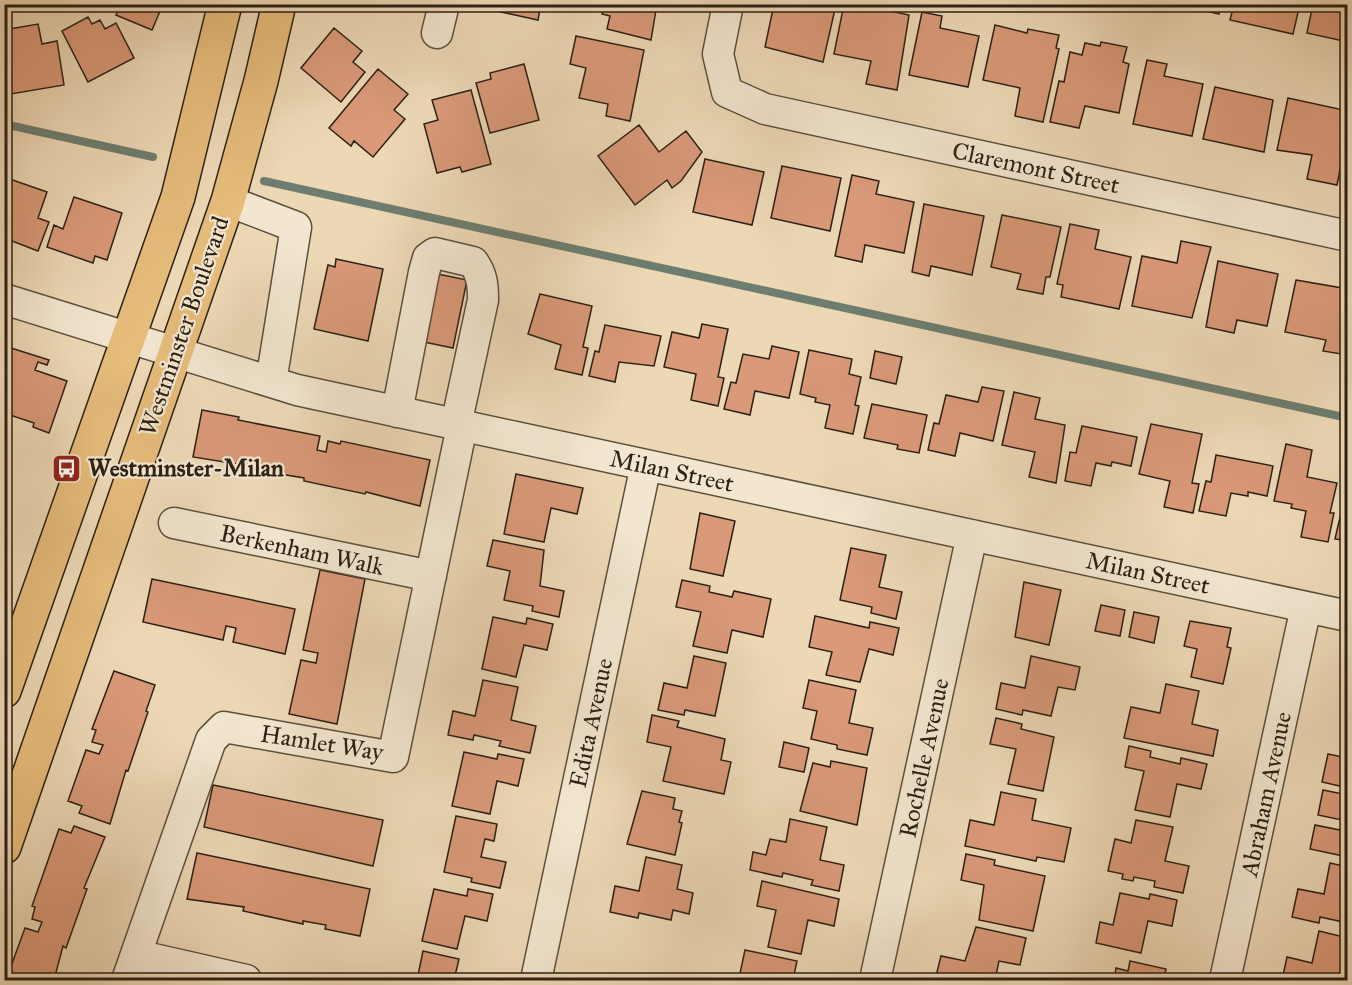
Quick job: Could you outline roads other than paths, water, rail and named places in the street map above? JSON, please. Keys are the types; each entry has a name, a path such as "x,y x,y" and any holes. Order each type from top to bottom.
{"main road":[{"name":"Westminster Boulevard","path":"4,691 178,197 225,4"},
{"name":"Westminster Boulevard","path":"4,847 228,201 258,93 279,4"}],"street":[{"name":"Claremont Street","path":"728,4 718,54 727,92 765,109 1347,236"},
{"path":"228,201 296,227 271,382"},
{"name":"Hamlet Way","path":"131,968 212,740 224,727 393,757 483,300 480,272 473,262 435,253 428,258 397,412"},
{"name":"Milan Street","path":"4,299 271,382 397,412 1347,616"},
{"name":"Edita Avenue","path":"536,981 646,465"},
{"name":"Berkenham Walk","path":"174,523 430,576"},
{"name":"Rochelle Avenue","path":"876,981 972,535"},
{"name":"Abraham Avenue","path":"1225,981 1306,607"},
{"path":"131,968 246,981"}],"waterway":[{"path":"4,124 153,157"},
{"path":"264,181 1348,418"}],"place":[{"name":"Westminster-Milan","path":"67,468"}]}
